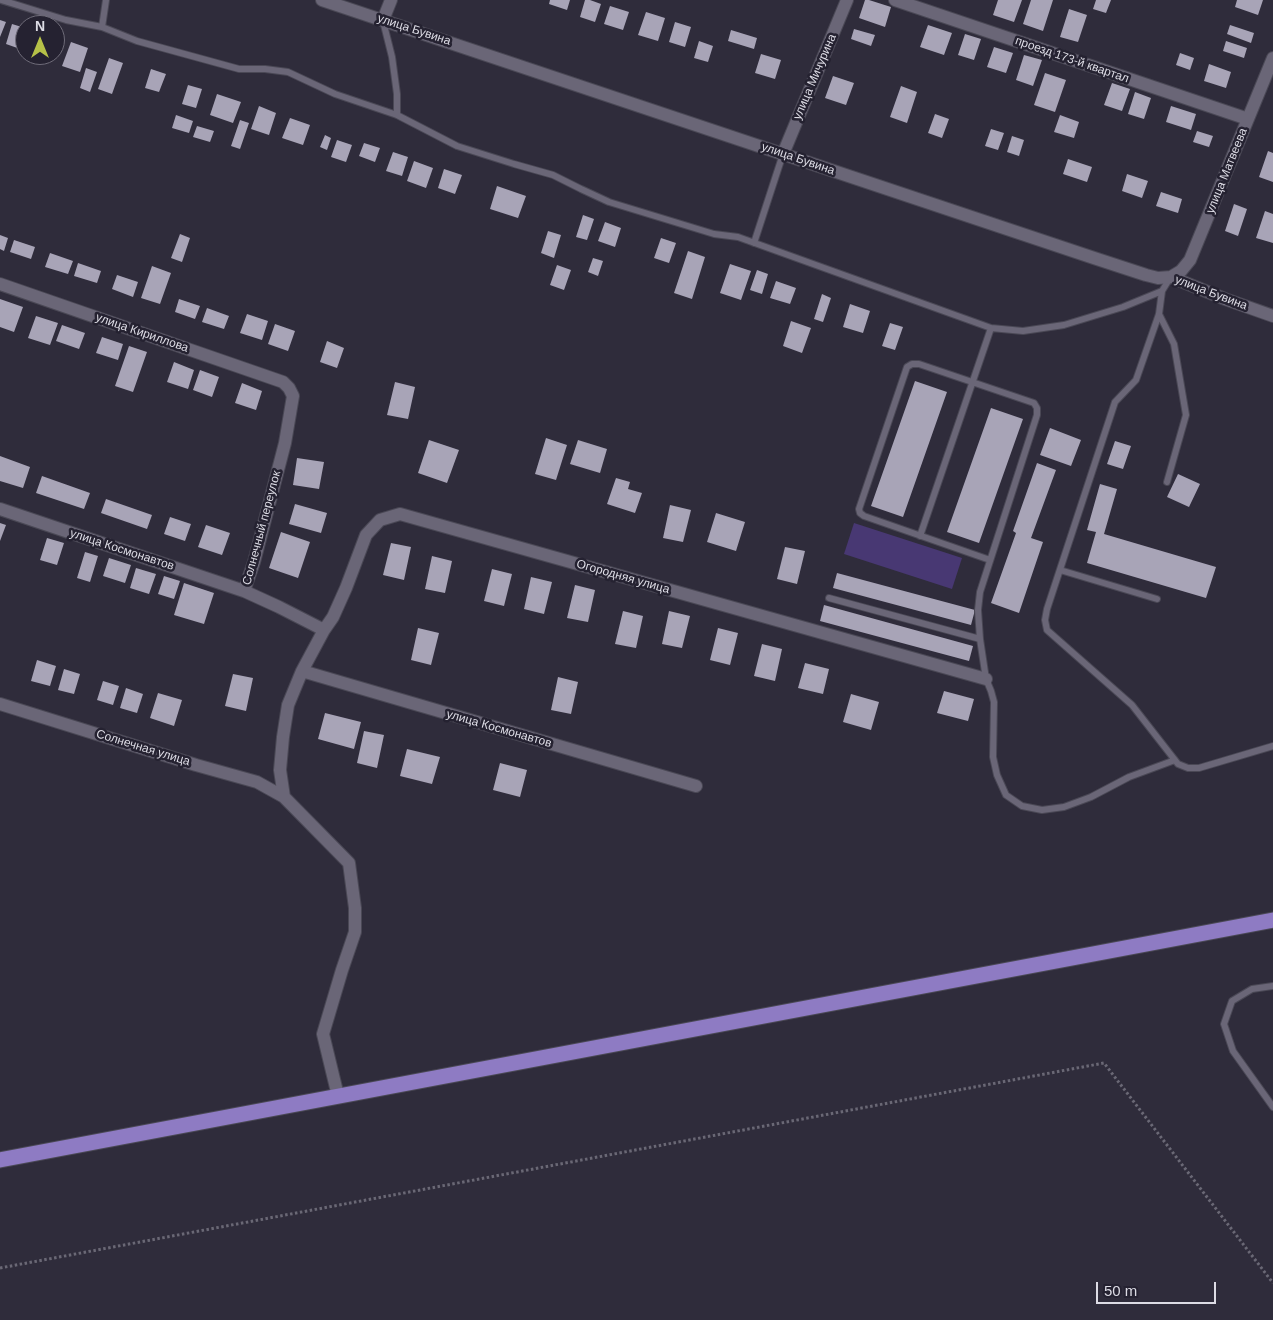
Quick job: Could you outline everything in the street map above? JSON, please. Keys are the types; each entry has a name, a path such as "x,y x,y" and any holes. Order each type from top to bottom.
{"main road":[{"path":"0,1160 1273,920"}],"street":[{"name":"улица Бувина","path":"322,0 1146,275 1158,278 1171,277 1273,316"},
{"path":"383,20 391,0"},
{"name":"улица Мичурина","path":"783,154 847,0"},
{"name":"проезд 173-й квартал","path":"895,0 1248,119"},
{"name":"улица Матвеева","path":"1171,277 1181,271 1190,260 1273,58"},
{"name":"улица Кириллова","path":"0,284 283,382"},
{"name":"Солнечный переулок","path":"283,382 293,396 285,443 254,562 244,591 324,630"},
{"name":"улица Космонавтов","path":"0,509 244,591"},
{"name":"Огородняя улица","path":"324,630 333,617 346,588 366,535 380,520 400,514 986,679"},
{"path":"324,630 302,671 288,705 280,770 284,797 349,863 355,908 355,932 323,1034 338,1096"},
{"name":"улица Космонавтов","path":"302,671 696,786"},
{"name":"Солнечная улица","path":"0,704 257,782 284,797"}],"lane":[{"path":"1,0 66,20 102,27 137,40 239,69 265,69 288,72 335,94 397,116 458,146 553,175 609,202 714,234 754,243 991,328 1024,330 1064,325 1123,307 1162,292"},
{"path":"102,27 106,0"},
{"path":"383,20 392,57 397,94 397,116"},
{"path":"754,243 783,154"},
{"path":"1171,277 1162,292 1159,314 1136,380 1116,402 1047,609 1047,630 1132,705 1178,764 1188,768 1199,768 1273,746"},
{"path":"1159,314 1174,344 1186,415 1167,482"},
{"path":"920,536 991,328"},
{"path":"990,560 860,513 859,509 904,376 908,367 912,364 920,364 1034,403 1037,408 1037,415 980,592 978,610 986,679 994,702 993,757 997,775 1006,795 1022,806 1042,810 1064,807 1091,797 1129,777 1175,760"},
{"path":"1060,570 1157,599"},
{"path":"829,598 980,640"},
{"path":"1273,986 1252,989 1232,1001 1224,1024 1233,1051 1273,1107"}],"path":[{"path":"0,1268 1104,1063 1273,1283"}],"shaded area":[{"path":"854,523 962,558 952,589 844,554"}],"building":[{"path":"550,0 570,0 567,10 549,4"},
{"path":"585,0 601,4 595,22 580,17"},
{"path":"865,0 891,7 885,27 859,18"},
{"path":"998,0 1022,0 1014,22 993,15"},
{"path":"1031,0 1053,0 1043,31 1023,24"},
{"path":"1096,0 1111,0 1106,13 1093,9"},
{"path":"1237,0 1263,0 1258,15 1235,7"},
{"path":"610,6 629,12 623,30 604,24"},
{"path":"1069,9 1087,15 1078,42 1060,37"},
{"path":"646,12 665,18 658,41 638,35"},
{"path":"0,20 6,22 0,37"},
{"path":"675,22 691,27 685,47 669,42"},
{"path":"12,24 15,25 15,47 6,44"},
{"path":"928,25 952,33 944,55 920,47"},
{"path":"1230,25 1254,33 1251,43 1227,34"},
{"path":"854,29 875,35 871,46 851,39"},
{"path":"731,30 757,38 754,49 728,41"},
{"path":"965,34 981,39 974,60 958,55"},
{"path":"699,41 713,46 708,62 694,58"},
{"path":"1226,41 1247,48 1244,58 1223,51"},
{"path":"71,42 88,48 80,72 62,66 65,65 65,58"},
{"path":"994,47 1013,53 1006,73 987,67"},
{"path":"1180,53 1194,58 1190,70 1176,65"},
{"path":"761,54 781,60 775,79 755,73"},
{"path":"1024,55 1042,60 1033,86 1016,80"},
{"path":"109,58 123,63 112,94 98,89"},
{"path":"1209,64 1231,72 1226,88 1204,81"},
{"path":"86,68 97,72 90,92 80,88"},
{"path":"151,69 166,74 159,92 145,88"},
{"path":"1045,73 1066,80 1055,112 1034,105"},
{"path":"833,76 854,83 846,105 825,98"},
{"path":"1112,83 1130,89 1122,111 1104,105"},
{"path":"188,85 202,89 196,108 182,104"},
{"path":"901,86 917,92 907,123 890,117"},
{"path":"1135,92 1151,98 1144,119 1128,114"},
{"path":"217,94 241,102 233,123 210,115"},
{"path":"259,106 276,113 269,135 251,129"},
{"path":"1171,106 1196,114 1191,130 1166,122"},
{"path":"935,114 949,119 942,138 928,133"},
{"path":"176,115 193,121 189,133 172,128"},
{"path":"1060,115 1079,122 1074,138 1054,132"},
{"path":"290,118 310,125 303,145 282,138"},
{"path":"240,120 249,123 240,149 231,146"},
{"path":"197,126 214,131 210,142 193,137"},
{"path":"991,129 1004,133 998,150 985,146"},
{"path":"1197,131 1213,136 1209,147 1193,142"},
{"path":"325,135 331,138 327,150 320,147"},
{"path":"1012,136 1024,140 1019,156 1007,152"},
{"path":"337,140 352,145 346,162 331,157"},
{"path":"364,143 380,148 375,162 359,156"},
{"path":"1268,151 1273,153 1273,182 1259,177"},
{"path":"393,152 408,157 402,176 386,171"},
{"path":"1068,159 1092,167 1087,182 1063,174"},
{"path":"414,161 433,168 426,188 407,181"},
{"path":"444,169 462,175 455,194 438,188"},
{"path":"1127,174 1148,181 1142,198 1122,191"},
{"path":"497,186 526,196 518,218 490,209"},
{"path":"1161,192 1182,199 1178,213 1156,206"},
{"path":"1234,204 1247,209 1238,236 1225,231"},
{"path":"1265,211 1273,214 1273,243 1256,238"},
{"path":"583,215 594,219 587,240 576,237"},
{"path":"605,222 621,228 615,247 598,241"},
{"path":"548,231 561,235 554,258 541,253"},
{"path":"180,234 190,238 182,262 171,258"},
{"path":"0,235 8,238 4,251 0,249"},
{"path":"661,238 676,243 669,263 654,258"},
{"path":"14,240 35,247 31,259 10,252"},
{"path":"688,251 705,257 692,299 674,293"},
{"path":"50,253 73,261 68,274 45,267"},
{"path":"593,258 603,261 598,276 588,272"},
{"path":"78,263 101,271 97,283 74,276"},
{"path":"730,264 751,271 741,300 720,293"},
{"path":"557,265 571,270 564,290 550,285"},
{"path":"152,266 171,273 160,304 141,298"},
{"path":"757,270 768,274 762,294 750,290"},
{"path":"117,275 138,282 133,297 112,289"},
{"path":"776,281 796,288 790,304 770,298"},
{"path":"822,294 831,298 823,322 814,319"},
{"path":"0,299 23,307 14,332 0,327"},
{"path":"179,299 200,306 195,319 175,312"},
{"path":"850,304 870,311 863,333 843,327"},
{"path":"207,308 229,316 224,329 202,322"},
{"path":"247,314 268,321 262,340 240,333"},
{"path":"36,316 58,323 50,345 28,338"},
{"path":"791,321 811,328 802,353 783,346"},
{"path":"890,323 903,327 895,350 882,346"},
{"path":"275,324 295,331 288,351 268,344"},
{"path":"62,325 85,333 79,349 56,341"},
{"path":"102,337 123,344 118,360 96,353"},
{"path":"327,341 344,348 337,368 320,362"},
{"path":"129,346 147,352 133,392 115,386"},
{"path":"174,362 194,370 188,389 167,382"},
{"path":"200,370 219,377 212,397 193,390"},
{"path":"915,381 947,392 903,517 871,506"},
{"path":"395,382 415,387 408,419 387,415"},
{"path":"242,383 262,391 256,410 235,403"},
{"path":"991,408 1023,419 979,543 947,532"},
{"path":"1050,428 1081,440 1071,466 1040,455"},
{"path":"546,438 567,445 556,480 535,474"},
{"path":"429,440 459,450 447,483 418,473"},
{"path":"578,440 607,449 600,473 570,464"},
{"path":"1115,441 1131,446 1123,469 1107,464"},
{"path":"0,456 30,467 23,488 0,481"},
{"path":"297,458 324,462 319,489 293,485"},
{"path":"1037,463 1056,470 1031,538 1043,542 1019,613 991,603 1016,533 1013,531"},
{"path":"1178,474 1200,484 1189,507 1167,497"},
{"path":"42,476 90,493 84,509 36,493"},
{"path":"616,478 630,482 628,489 642,493 635,513 607,504"},
{"path":"1100,484 1117,489 1104,534 1216,567 1206,598 1087,563 1096,532 1087,530"},
{"path":"106,499 152,515 147,529 101,513"},
{"path":"295,504 327,513 321,533 289,524"},
{"path":"670,505 691,510 683,542 663,538"},
{"path":"716,513 745,522 736,551 707,542"},
{"path":"170,517 191,524 185,541 164,534"},
{"path":"0,523 6,525 0,541"},
{"path":"206,525 230,533 222,555 198,547"},
{"path":"281,532 310,542 298,578 269,568"},
{"path":"47,538 64,543 57,565 40,560"},
{"path":"391,543 411,547 404,580 383,575"},
{"path":"785,547 805,551 797,584 777,579"},
{"path":"85,552 98,556 90,582 77,578"},
{"path":"432,556 452,561 445,593 425,589"},
{"path":"109,558 131,565 125,583 103,576"},
{"path":"136,568 156,574 149,594 130,588"},
{"path":"492,569 512,574 504,606 484,601"},
{"path":"837,573 975,610 971,625 833,588"},
{"path":"164,576 180,581 174,599 158,594"},
{"path":"531,577 552,582 544,614 524,609"},
{"path":"184,583 214,593 204,624 174,615"},
{"path":"575,585 595,590 588,622 567,618"},
{"path":"824,605 973,646 969,661 820,621"},
{"path":"623,611 643,616 636,648 615,644"},
{"path":"669,611 690,616 682,648 662,644"},
{"path":"418,628 439,633 431,665 411,660"},
{"path":"718,628 738,633 730,665 710,660"},
{"path":"762,644 782,649 775,681 754,676"},
{"path":"37,660 56,666 50,686 31,681"},
{"path":"805,663 829,669 823,694 798,688"},
{"path":"64,669 80,674 74,694 58,690"},
{"path":"233,674 253,678 246,711 225,706"},
{"path":"558,677 578,682 571,714 551,710"},
{"path":"103,681 119,686 113,705 97,700"},
{"path":"126,688 143,694 137,713 120,708"},
{"path":"944,691 974,699 968,721 937,713"},
{"path":"158,693 182,700 174,726 150,718"},
{"path":"851,694 879,702 871,730 843,722"},
{"path":"325,713 361,722 354,749 318,739"},
{"path":"364,731 384,735 377,768 357,763"},
{"path":"407,749 440,757 432,784 400,776"},
{"path":"500,763 527,770 520,797 493,790"}]}
